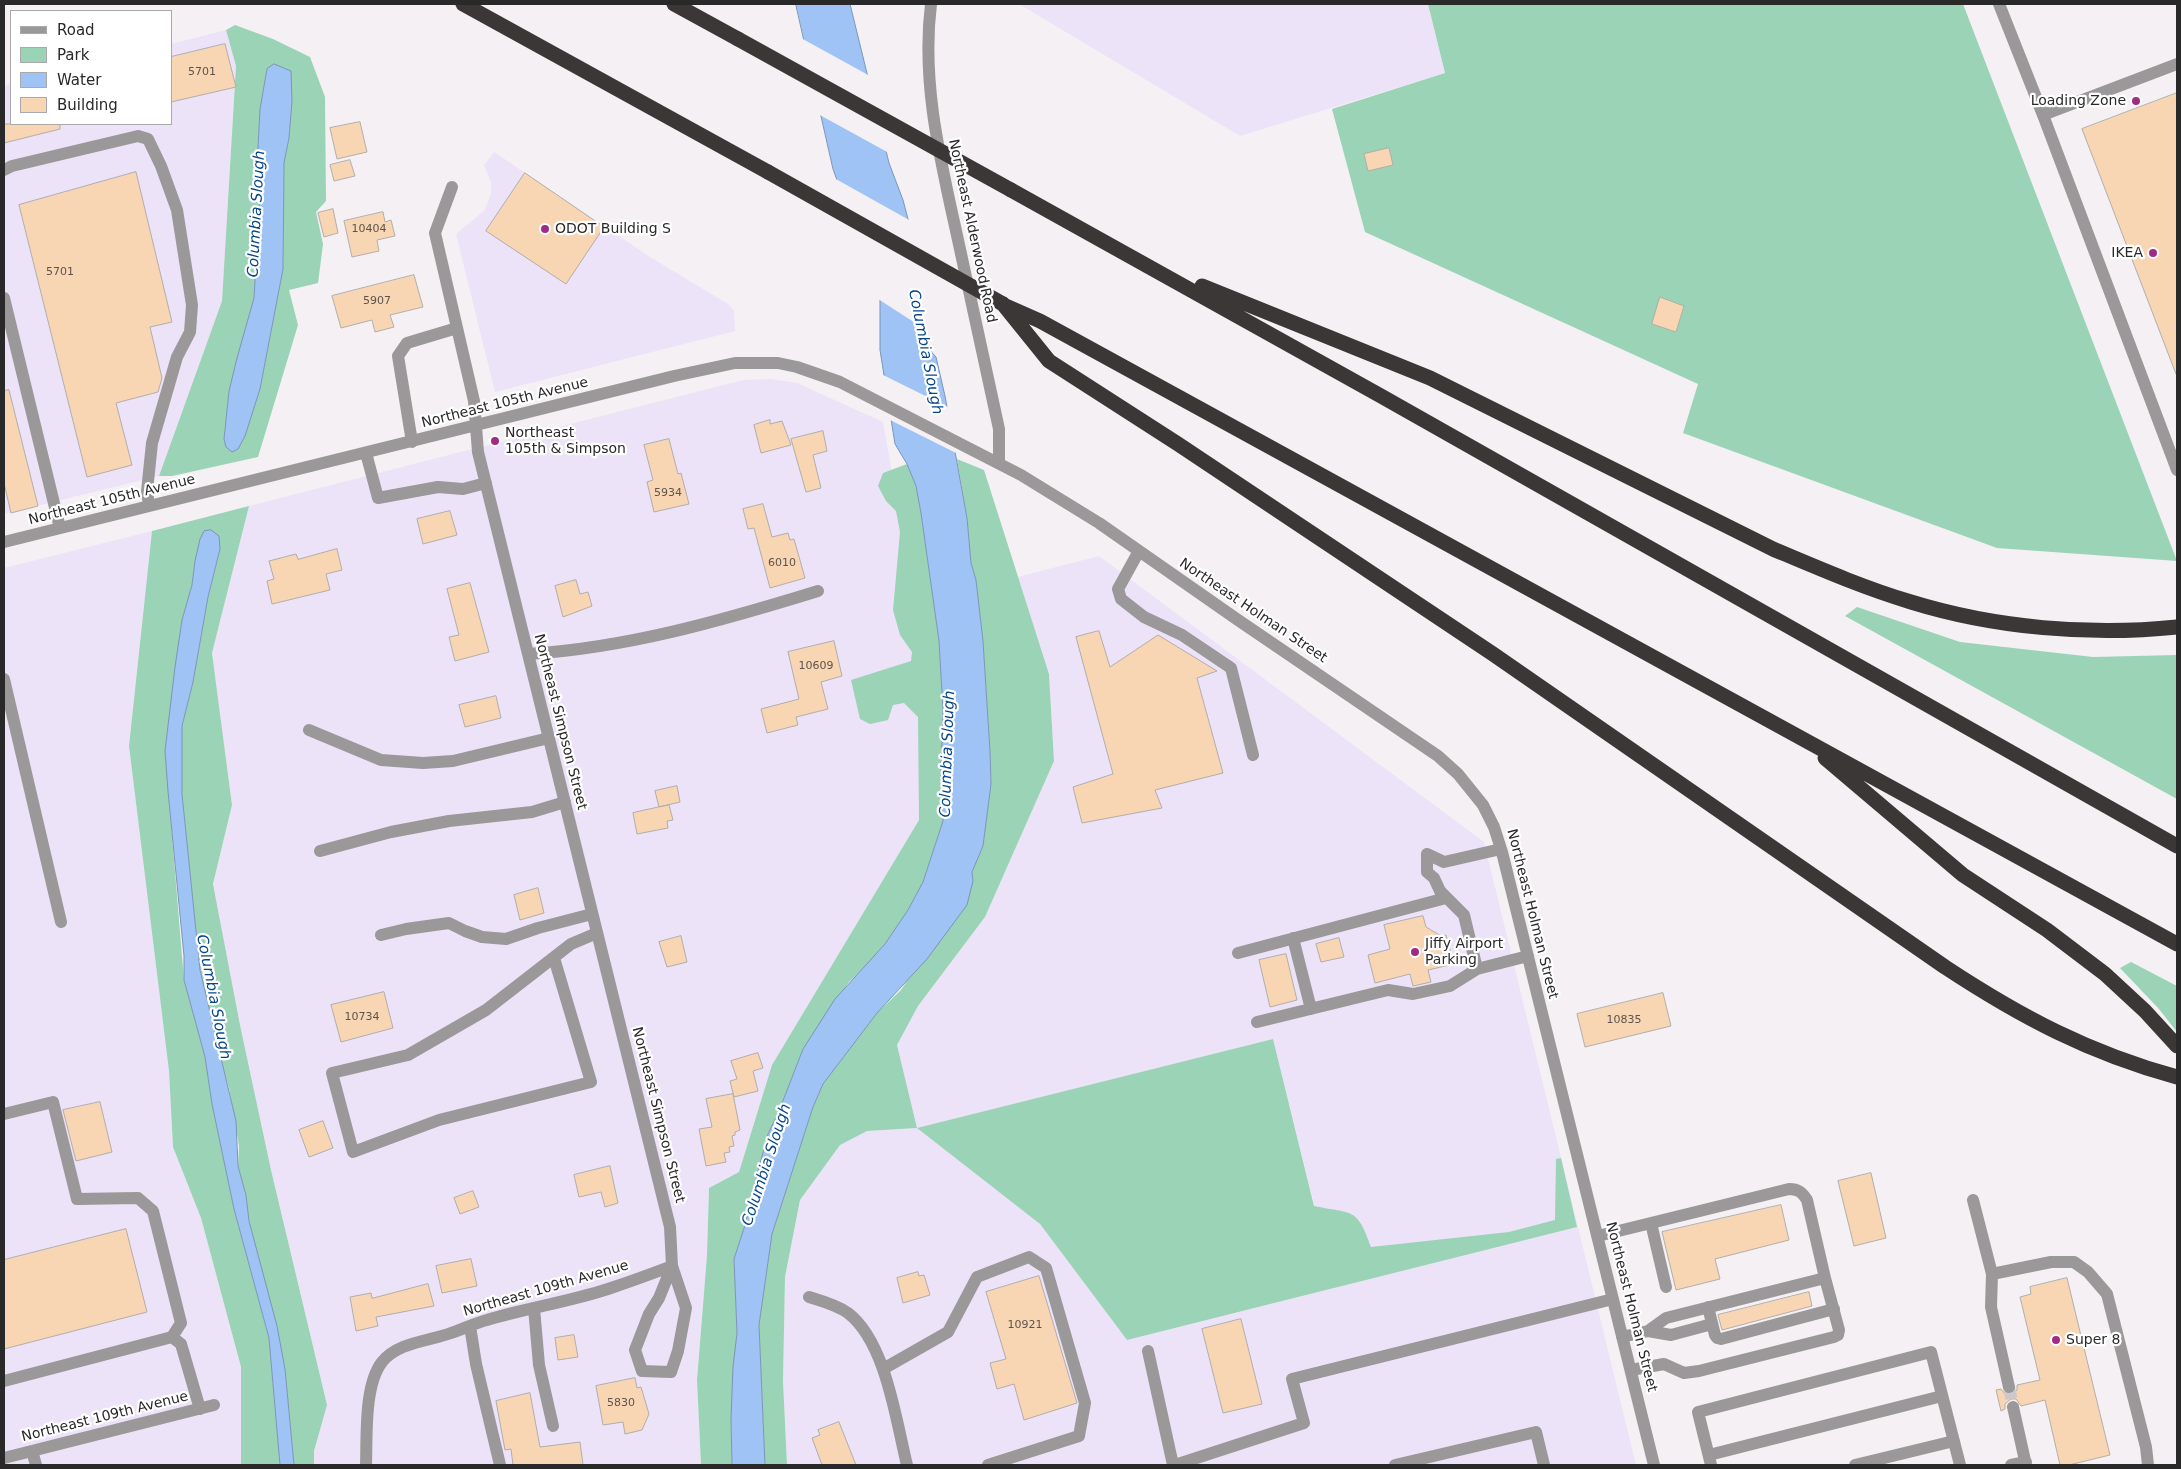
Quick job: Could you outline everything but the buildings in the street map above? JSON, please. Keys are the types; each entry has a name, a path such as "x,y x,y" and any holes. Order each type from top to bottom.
{"highway":[{"path":"463,4 1003,304 1040,322 2177,944"},
{"path":"674,4 1144,263 2177,846"},
{"path":"1144,263 1430,378 1773,549 1830,573 1911,602 1964,616 2045,628 2088,630 2177,628"},
{"path":"1003,304 1048,361 1178,444 1493,654 1945,968 1995,1000 2047,1029 2134,1066 2177,1077"},
{"path":"1799,736 1963,875 2047,930 2105,974 2145,1011 2177,1046"}],"street":[{"name":"Northeast Alderwood Road","path":"931,4 928,64 932,108 946,186 999,428 999,462"},
{"path":"1999,4 2177,470"},
{"path":"2043,116 2177,64"},
{"path":"4,170 12,166 138,136 148,139 160,166 177,210 192,305 190,332 178,357 152,443 147,491 149,506"},
{"name":"Northeast Simpson Street","path":"452,187 434,233 474,401 478,452 670,1227 672,1266"},
{"path":"4,298 60,528"},
{"path":"412,442 398,356 407,343 457,328"},
{"name":"Northeast 105th Avenue","path":"4,542 674,376 735,363 778,363 797,367 840,382 999,462"},
{"path":"366,453 378,498 438,487 463,489 486,483"},
{"name":"Northeast Holman Street","path":"999,462 1099,523 1438,756 1458,774 1480,800 1494,827 1501,849 1654,1465"},
{"path":"1140,551 1118,589 1121,599 1144,617 1182,635 1231,668 1253,756"},
{"path":"528,654 570,652 682,630 818,591"},
{"path":"4,679 61,922"},
{"path":"309,730 380,760 423,763 453,762 549,738"},
{"path":"320,851 391,832 449,821 532,812 565,802"},
{"path":"1477,969 1464,916 1440,891 1434,878 1427,872 1427,854 1444,862 1501,849"},
{"path":"1238,953 1446,898"},
{"path":"381,935 406,929 449,923 464,932 482,937 506,939 538,928 592,914"},
{"path":"554,958 591,1082 439,1120 353,1152 332,1073 408,1055 486,1010 572,944 597,933"},
{"path":"1293,938 1311,1009"},
{"path":"1256,1022 1388,990 1413,994 1450,986 1477,969 1528,956"},
{"path":"4,1114 53,1102 77,1199 138,1198 153,1211 181,1323 172,1337 4,1381"},
{"path":"1598,1236 1789,1189 1796,1189 1802,1193 1806,1200 1839,1330 1838,1335 1834,1337 1692,1373 1684,1373 1670,1365 1664,1364 1631,1370"},
{"path":"1973,1200 1992,1274 1991,1307 2009,1387"},
{"path":"1651,1223 1666,1287"},
{"path":"882,1370 948,1332 977,1277 1029,1257 1046,1268 1085,1403 1079,1436 988,1465"},
{"path":"1992,1274 2051,1262 2074,1262 2088,1272 2107,1294 2146,1447 2148,1465"},
{"path":"672,1266 686,1308 678,1351 671,1372 642,1371 635,1350 649,1314 659,1298 672,1266"},
{"name":"Northeast 109th Avenue","path":"366,1465 367,1426 372,1389 383,1360 405,1346 485,1320 607,1289 672,1266"},
{"path":"1622,1337 1648,1331 1666,1318 1825,1278"},
{"path":"809,1297 828,1303 848,1313 866,1332 879,1356 907,1465"},
{"path":"1148,1352 1174,1465 1193,1463 1304,1424 1292,1379 1613,1299"},
{"path":"1708,1307 1715,1335 1721,1339 1834,1309"},
{"path":"534,1308 539,1365 553,1426"},
{"path":"1648,1331 1671,1335 1712,1324"},
{"path":"470,1326 476,1364 500,1465"},
{"path":"172,1337 182,1344 200,1408"},
{"path":"1942,1396 1710,1460 1698,1412 1931,1352 1960,1465"},
{"name":"Northeast 109th Avenue","path":"4,1458 214,1405"},
{"path":"2011,1465 2026,1463 2013,1408"},
{"path":"1396,1465 1536,1432 1544,1465"},
{"path":"1854,1465 1954,1441"},
{"path":"32,1451 36,1465"}],"shaded area":[{"path":"1019,4 1428,4 1445,73 1240,136"},
{"path":"226,30 236,66 222,301 159,476 4,514 4,86 10,84 10,125 172,125 172,44"},
{"path":"494,152 650,257 728,304 734,311 735,331 495,392 456,234 485,210 491,193 491,183 484,165"},
{"path":"771,379 797,383 883,422 903,534 921,686 919,820 772,1065 739,1172 709,1188 707,1255 697,1380 701,1465 314,1465 314,1451 327,1405 271,1170 240,1025 213,884 232,805 212,653 249,506 743,380"},
{"path":"152,531 129,746 169,1071 173,1147 201,1218 241,1367 241,1465 4,1465 4,568"},
{"path":"1099,556 1484,842 1636,1465 787,1465 783,1381 785,1277 800,1200 840,1144 867,1131 917,1128 897,1045 918,1006 985,917 1054,761 1049,674 1018,577","holes":["1273,1039 1335,1288 1127,1340 1040,1224 918,1128"]}],"green space":[{"path":"1428,4 1963,4 2177,561 1997,548 1683,433 1698,384 1365,232 1332,109 1445,73"},
{"path":"235,25 273,39 310,57 325,97 326,201 316,212 323,244 318,283 289,290 298,325 258,457 172,476 159,476 222,301 236,66 226,30","holes":["267,69 292,101 289,138 284,163 283,269 260,389 254,404 224,439 229,391 254,298 261,174 258,148 260,109"]},
{"path":"957,459 984,470 1049,674 1054,761 985,917 918,1006 897,1045 917,1128 867,1131 840,1145 800,1200 785,1277 783,1381 787,1465 765,1465 759,1325 772,1234 813,1107 823,1084 877,1013 901,990 973,881 972,872 983,846 991,784 983,641 976,580 971,563 967,518"},
{"path":"907,464 916,486 921,513 939,641 943,710 941,768 943,821 923,882 908,910 885,944 849,982 803,1049 768,1134 746,1222 734,1259 737,1333 731,1419 732,1465 701,1465 697,1380 707,1255 709,1188 739,1172 772,1065 919,820 918,717 904,703 893,705 888,720 870,724 860,719 851,680 911,661 912,652 900,635 893,610 900,532 896,511 886,501 878,486 883,473"},
{"path":"249,506 212,653 232,805 213,884 240,1025 271,1170 327,1405 314,1451 314,1465 294,1465 285,1369 249,1221 246,1195 238,1166 239,1146 229,1088 216,1043 200,970 182,794 182,726 193,682 208,597 220,549 195,561 192,585 182,620 165,751 184,980 205,1057 212,1104 234,1209 269,1338 280,1465 241,1465 241,1367 201,1218 173,1147 169,1071 129,746 152,531"},
{"path":"1857,607 1960,642 2093,657 2177,655 2177,799 1845,616"},
{"path":"2131,962 2177,986 2177,1032 2159,1009 2120,968"},
{"path":"1273,1039 1314,1206 1352,1215 1362,1225 1371,1247 1509,1232 1555,1220 1556,1159 1561,1158 1577,1227 1127,1340 1040,1224 917,1128"}],"water":[{"name":"Columbia Slough","path":"796,4 850,4 889,163 903,200 918,257 917,336 936,357 967,518 971,563 976,580 983,641 991,784 983,846 972,872 973,881 967,905 927,959 877,1013 823,1084 813,1107 772,1234 759,1325 765,1465 732,1465 731,1419 733,1367 737,1333 734,1259 746,1222 768,1134 803,1049 835,999 885,944 908,910 923,882 943,821 941,768 943,710 939,641 921,513 916,486 907,464 895,444 880,350 880,299 833,169"},
{"path":"274,64 291,71 292,101 289,138 284,163 283,269 260,389 245,436 238,449 232,452 226,447 224,439 229,391 254,298 261,174 258,148 260,109 267,69"},
{"path":"211,530 219,536 220,549 208,597 193,682 182,726 182,794 200,970 236,1121 238,1166 246,1195 249,1221 277,1326 285,1369 294,1465 280,1465 269,1338 234,1209 212,1104 205,1057 184,980 184,956 165,751 182,620 192,585 200,539 204,531"}],"pier":[{"path":"801,38 870,76 889,153 818,114"},
{"path":"834,178 911,221 921,257 920,326 878,299"},
{"path":"881,374 950,408 958,454 888,419"}],"tunnel":[{"path":"2009,1387 2013,1407"}],"place":[{"name":"Loading Zone","path":"2136,101"},
{"name":"ODOT Building S","path":"545,229"},
{"name":"IKEA","path":"2153,253"},
{"name":"Northeast 105th & Simpson","path":"495,441"},
{"name":"Jiffy Airport Parking","path":"1415,952"},
{"name":"Super 8","path":"2056,1340"}]}
